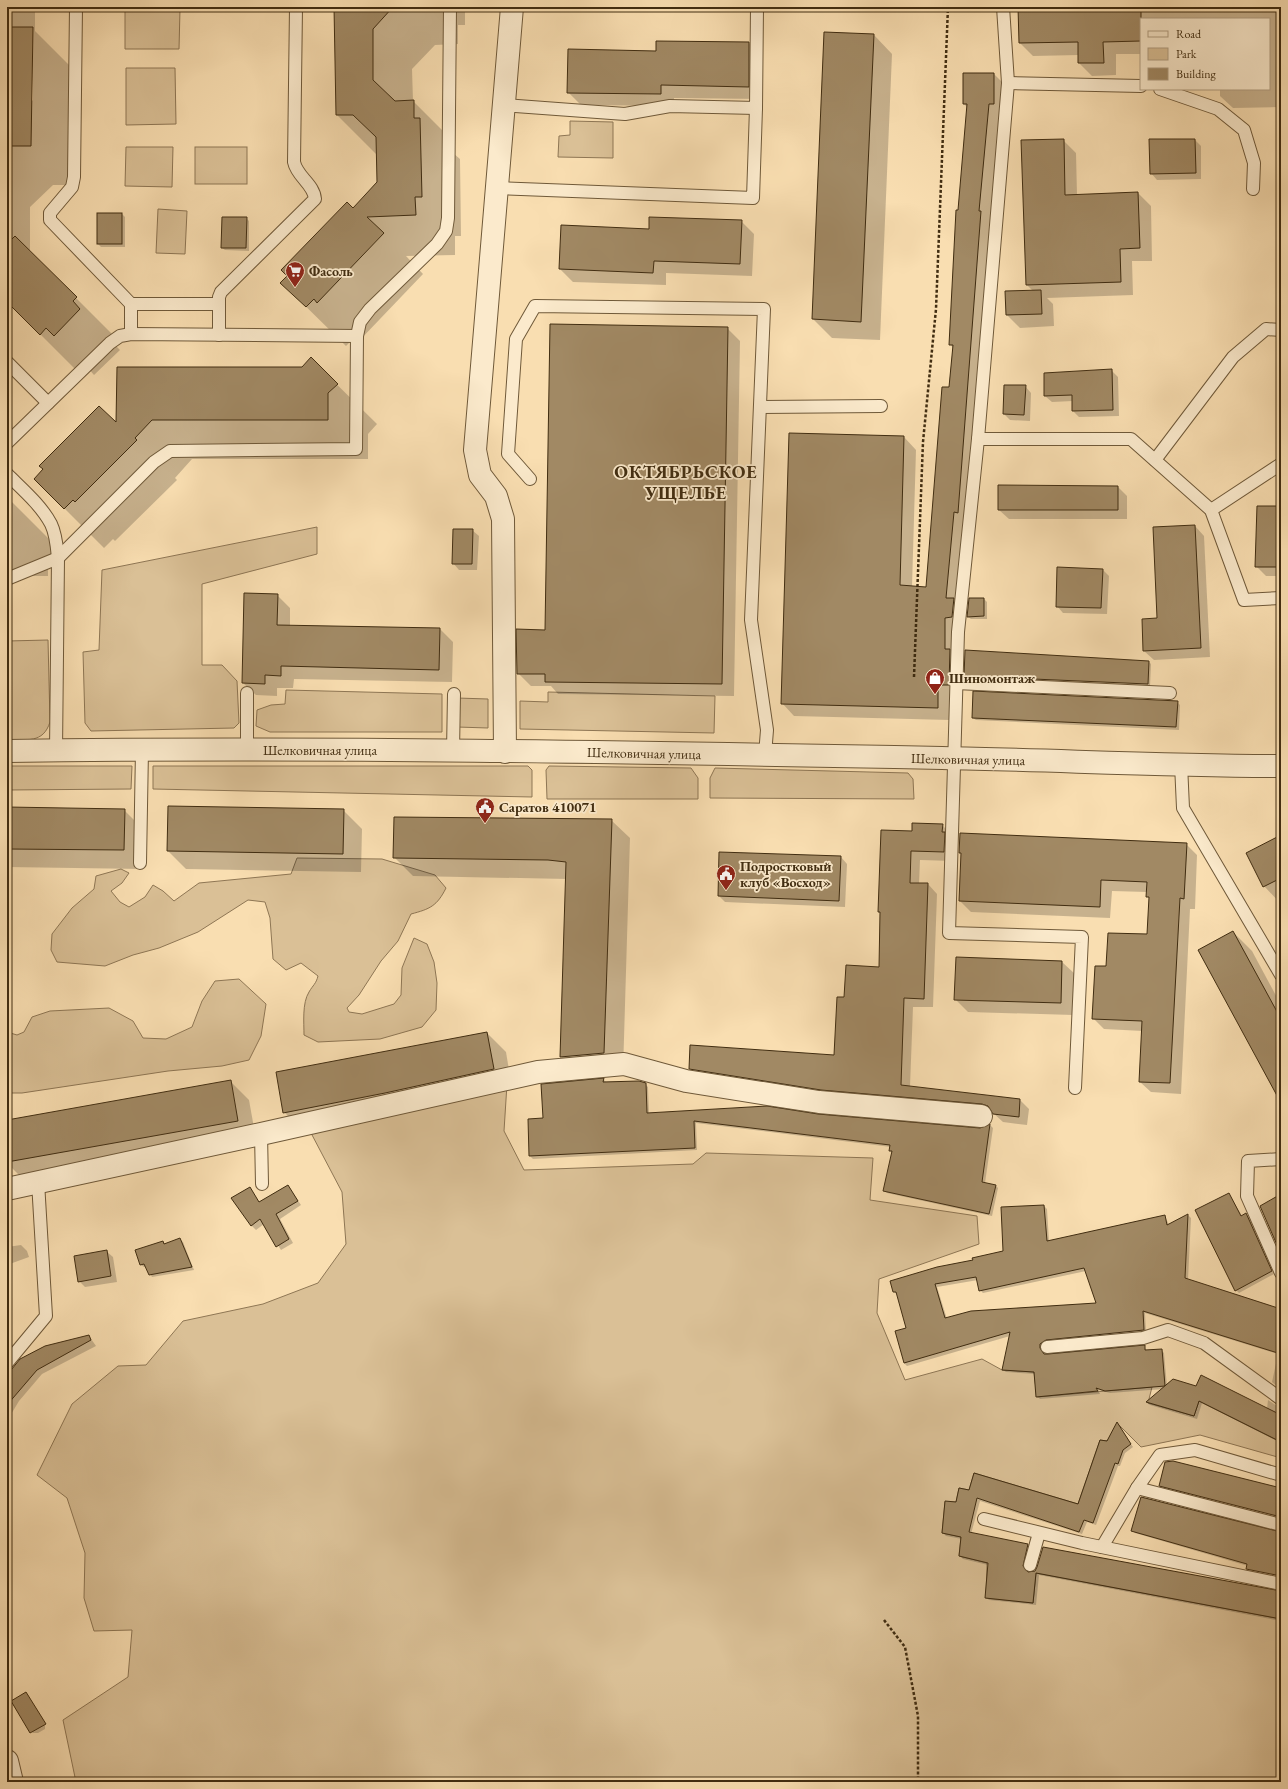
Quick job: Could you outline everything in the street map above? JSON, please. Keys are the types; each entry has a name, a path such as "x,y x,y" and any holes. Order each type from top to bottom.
{"street":[{"path":"505,752 503,519 496,496 480,475 475,450 512,7"},
{"name":"Шелковичная улица","path":"7,751 453,751 953,758 1281,766"},
{"path":"7,1189 538,1072 624,1064 686,1082 820,1102 981,1116"},
{"path":"7,1761 12,1782"}],"lane":[{"path":"76,7 74,177 72,187 50,213 50,220 131,304 131,334"},
{"path":"218,335 221,292 315,199 315,192 300,176 294,162 296,7"},
{"path":"7,579 58,558 154,462 170,451 361,449 357,336 360,322 370,309 436,244 446,231 448,218 450,7"},
{"path":"496,188 753,198 757,7"},
{"path":"1004,7 1008,83 978,438 958,632 953,758 949,933 1082,937 1075,1088"},
{"path":"1008,83 1140,86"},
{"path":"1163,90 1218,109 1244,130 1254,163 1253,189"},
{"path":"504,105 626,114 670,106 756,108"},
{"path":"131,304 219,304"},
{"path":"530,479 508,454 516,339 535,306 764,309 752,620 767,730 765,755"},
{"path":"1155,460 1233,357 1266,329 1281,330"},
{"path":"7,444 110,343 120,336 131,334 357,336"},
{"path":"7,362 48,403"},
{"path":"761,407 880,406"},
{"path":"978,438 1131,438 1211,510 1244,600 1281,598"},
{"path":"1211,510 1281,464"},
{"path":"7,474 42,510 52,525 56,539 58,558 56,751"},
{"path":"956,683 1170,694"},
{"path":"247,694 247,750"},
{"path":"453,751 454,694"},
{"path":"140,863 142,750"},
{"path":"1181,764 1183,808 1281,975"},
{"path":"261,1134 262,1184"},
{"path":"1281,1159 1248,1161 1247,1196 1281,1273"},
{"path":"7,1364 46,1316 38,1182"},
{"path":"1047,1347 1143,1338 1168,1330 1204,1343 1281,1399"},
{"path":"1102,1547 1137,1488 1160,1455 1195,1450 1281,1475"},
{"path":"1137,1488 1281,1525"},
{"path":"984,1519 1038,1533 1281,1584"},
{"path":"1030,1566 1038,1533"}],"path":[{"path":"914,677 923,442 936,309 948,7"},
{"path":"884,1620 905,1647 918,1716 918,1782"}],"green space":[{"path":"125,8 180,9 179,49 125,49"},
{"path":"126,68 175,68 176,124 126,125"},
{"path":"570,121 613,122 613,158 558,157 559,136 570,135"},
{"path":"126,147 173,147 172,187 125,186"},
{"path":"195,147 247,147 247,184 195,184"},
{"path":"158,209 187,211 185,254 156,253"},
{"path":"317,527 317,554 202,584 202,665 222,665 237,681 239,723 234,728 91,731 85,723 83,652 99,650 102,570"},
{"path":"48,640 50,722 47,729 39,737 28,740 7,740 7,641"},
{"path":"286,690 442,694 442,732 270,732 256,726 257,710 271,705 285,704"},
{"path":"548,692 715,696 714,733 520,729 520,701 548,702"},
{"path":"457,698 488,699 488,728 457,727"},
{"path":"7,766 132,766 131,789 7,790"},
{"path":"153,766 528,766 532,770 532,797 153,789"},
{"path":"549,766 691,768 698,778 698,799 547,799 546,770"},
{"path":"715,768 908,773 913,779 914,799 710,798 710,778"},
{"path":"297,858 382,859 435,875 446,888 436,903 432,906 411,914 398,941 381,961 359,995 347,1008 349,1012 362,1014 394,1004 401,995 402,968 414,938 427,944 434,962 437,983 436,1010 422,1027 380,1039 318,1042 304,1035 305,1002 318,976 301,963 286,970 273,959 270,918 265,902 248,900 198,932 159,948 133,955 105,966 57,962 51,950 52,934 72,908 94,889 96,876 121,869 129,873 122,883 111,891 120,902 129,907 145,897 153,885 163,891 174,901 199,883 291,874"},
{"path":"239,979 266,1004 261,1036 249,1060 222,1066 168,1071 22,1093 7,1093 7,1032 17,1035 24,1032 32,1017 50,1011 109,1008 133,1021 143,1038 166,1039 192,1027 202,1001 215,981"},
{"path":"507,1084 504,1131 524,1170 693,1164 706,1153 873,1158 870,1200 977,1216 979,1244 879,1279 877,1313 905,1380 982,1359 1002,1370 1034,1372 1037,1397 1152,1387 1148,1403 1194,1416 1199,1401 1281,1442 1281,1458 1200,1435 1141,1447 1119,1425 1107,1441 1100,1440 1078,1504 974,1473 969,1490 959,1488 956,1502 945,1502 942,1533 961,1537 959,1556 987,1563 986,1598 1033,1603 1036,1573 1281,1619 1281,1782 76,1782 63,1720 128,1677 132,1630 94,1631 84,1598 85,1553 67,1498 37,1475 72,1404 118,1366 146,1365 183,1321 263,1304 318,1283 346,1244 342,1192 311,1133"}],"building":[{"path":"334,7 393,7 373,29 373,80 395,101 414,100 414,118 420,118 422,197 415,197 416,215 367,217 384,233 317,303 314,299 306,307 280,283 287,276 281,270 347,202 353,208 377,182 376,137 353,115 336,115"},
{"path":"1018,7 1141,7 1140,41 1103,42 1104,63 1078,63 1078,42 1019,43"},
{"path":"7,27 33,27 31,146 7,146"},
{"path":"824,32 874,34 861,322 812,319"},
{"path":"656,41 749,42 749,87 661,85 661,94 567,93 568,49 656,51"},
{"path":"963,73 994,73 994,104 989,104 979,211 981,211 958,513 954,512 946,598 954,598 952,617 945,618 945,649 950,649 949,685 938,685 938,708 781,704 789,433 904,436 900,585 926,587 942,387 949,387 953,345 949,345 956,210 958,210 967,104 963,104"},
{"path":"1064,139 1065,195 1138,192 1140,248 1120,249 1121,282 1026,285 1021,140"},
{"path":"1149,139 1195,139 1196,173 1150,174"},
{"path":"97,213 122,213 122,244 97,244"},
{"path":"222,217 247,217 246,248 221,248"},
{"path":"649,217 742,220 740,264 654,261 653,273 559,269 561,225 649,229"},
{"path":"15,236 77,297 73,301 80,309 54,336 46,328 40,335 7,302 7,244"},
{"path":"1041,290 1042,314 1006,315 1005,291"},
{"path":"550,324 728,327 722,684 545,682 545,674 517,674 516,629 545,630"},
{"path":"311,357 338,384 328,393 328,420 152,420 135,438 137,440 75,502 73,500 64,509 34,479 43,469 39,466 99,406 116,422 117,367 302,367"},
{"path":"1112,369 1113,410 1072,411 1072,395 1044,396 1044,373"},
{"path":"1004,385 1026,385 1024,415 1003,414"},
{"path":"998,485 1118,486 1118,510 998,510"},
{"path":"1257,506 1281,506 1281,567 1255,567"},
{"path":"1195,525 1201,648 1143,651 1142,619 1157,618 1153,527"},
{"path":"453,529 473,529 472,564 452,564"},
{"path":"1057,567 1103,569 1101,608 1056,607"},
{"path":"244,593 278,594 277,625 440,628 439,670 281,666 281,676 265,675 265,684 242,683"},
{"path":"969,598 984,598 984,616 967,617"},
{"path":"965,650 1149,661 1148,684 964,676"},
{"path":"973,691 1178,701 1176,727 972,718"},
{"path":"168,806 344,809 343,854 167,851"},
{"path":"7,807 125,809 124,850 7,849"},
{"path":"394,817 612,819 604,1053 560,1057 566,862 548,860 393,858"},
{"path":"912,823 943,824 942,832 945,832 944,852 911,851 910,883 928,883 924,999 904,998 901,1085 1020,1099 1019,1117 993,1114 988,1106 982,1104 821,1090 689,1069 690,1045 834,1055 837,997 844,997 846,965 879,967 880,912 878,912 881,830 912,831"},
{"path":"960,833 1187,843 1184,899 1180,898 1170,1083 1139,1082 1142,1021 1092,1019 1095,966 1106,966 1108,933 1147,934 1149,897 1146,897 1147,882 1101,880 1100,907 959,901 961,853 959,853"},
{"path":"1281,835 1281,878 1263,887 1246,853"},
{"path":"719,852 841,856 839,901 718,896"},
{"path":"1233,931 1281,1019 1281,1103 1198,950"},
{"path":"956,957 1062,961 1061,1003 954,1000"},
{"path":"487,1032 494,1069 385,1093 283,1113 276,1072"},
{"path":"604,1078 603,1082 639,1081 646,1083 647,1113 767,1106 818,1114 980,1128 990,1124 982,1182 996,1185 989,1214 883,1191 892,1151 889,1151 890,1145 694,1121 695,1148 529,1156 528,1119 543,1118 541,1084"},
{"path":"231,1080 238,1121 7,1162 7,1120"},
{"path":"288,1185 298,1201 276,1214 289,1239 276,1247 260,1219 251,1226 231,1198 250,1187 259,1202"},
{"path":"1229,1193 1241,1216 1246,1213 1272,1271 1235,1291 1195,1210"},
{"path":"1281,1194 1281,1254 1260,1206"},
{"path":"1044,1205 1047,1241 1165,1215 1167,1225 1188,1214 1185,1278 1281,1309 1281,1354 1143,1311 1144,1330 1046,1340 1040,1344 1040,1348 1044,1354 1145,1345 1145,1350 1162,1349 1165,1386 1105,1391 1096,1388 1098,1391 1036,1397 1034,1372 1002,1370 1010,1332 904,1363 895,1331 906,1328 896,1292 893,1292 890,1281 937,1267 973,1260 972,1258 1003,1251 1001,1207","holes":["1084,1268 1096,1303 971,1311 945,1318 935,1284 976,1277 979,1291"]},
{"path":"180,1238 192,1267 149,1275 144,1264 140,1265 135,1250 163,1241 164,1244"},
{"path":"107,1250 111,1276 78,1282 74,1256"},
{"path":"89,1335 91,1340 37,1370 7,1405 7,1375 20,1359 45,1346"},
{"path":"1201,1375 1281,1415 1281,1442 1199,1401 1194,1416 1146,1402 1173,1379 1196,1386"},
{"path":"1117,1422 1131,1444 1123,1450 1118,1464 1115,1463 1093,1523 1084,1520 1079,1532 977,1498 969,1532 1028,1544 1023,1566 1028,1572 1035,1571 1043,1547 1281,1591 1281,1619 1036,1573 1033,1603 985,1598 988,1563 959,1556 961,1537 942,1533 945,1501 956,1502 959,1488 969,1490 974,1473 1078,1504 1100,1440 1107,1441"},
{"path":"1173,1461 1281,1488 1281,1517 1159,1486 1165,1462"},
{"path":"1141,1497 1281,1532 1281,1576 1246,1569 1247,1564 1131,1531"},
{"path":"26,1692 46,1724 30,1733 11,1701"}],"place":[{"name":"Фасоль","path":"295,288"},
{"name":"Шиномонтаж","path":"935,695"},
{"name":"Саратов 410071","path":"485,824"},
{"name":"Подростковый клуб «Восход»","path":"726,891"}],"district":[{"name":"ОКТЯБРЬСКОЕ УЩЕЛЬЕ","path":"686,482"}]}
